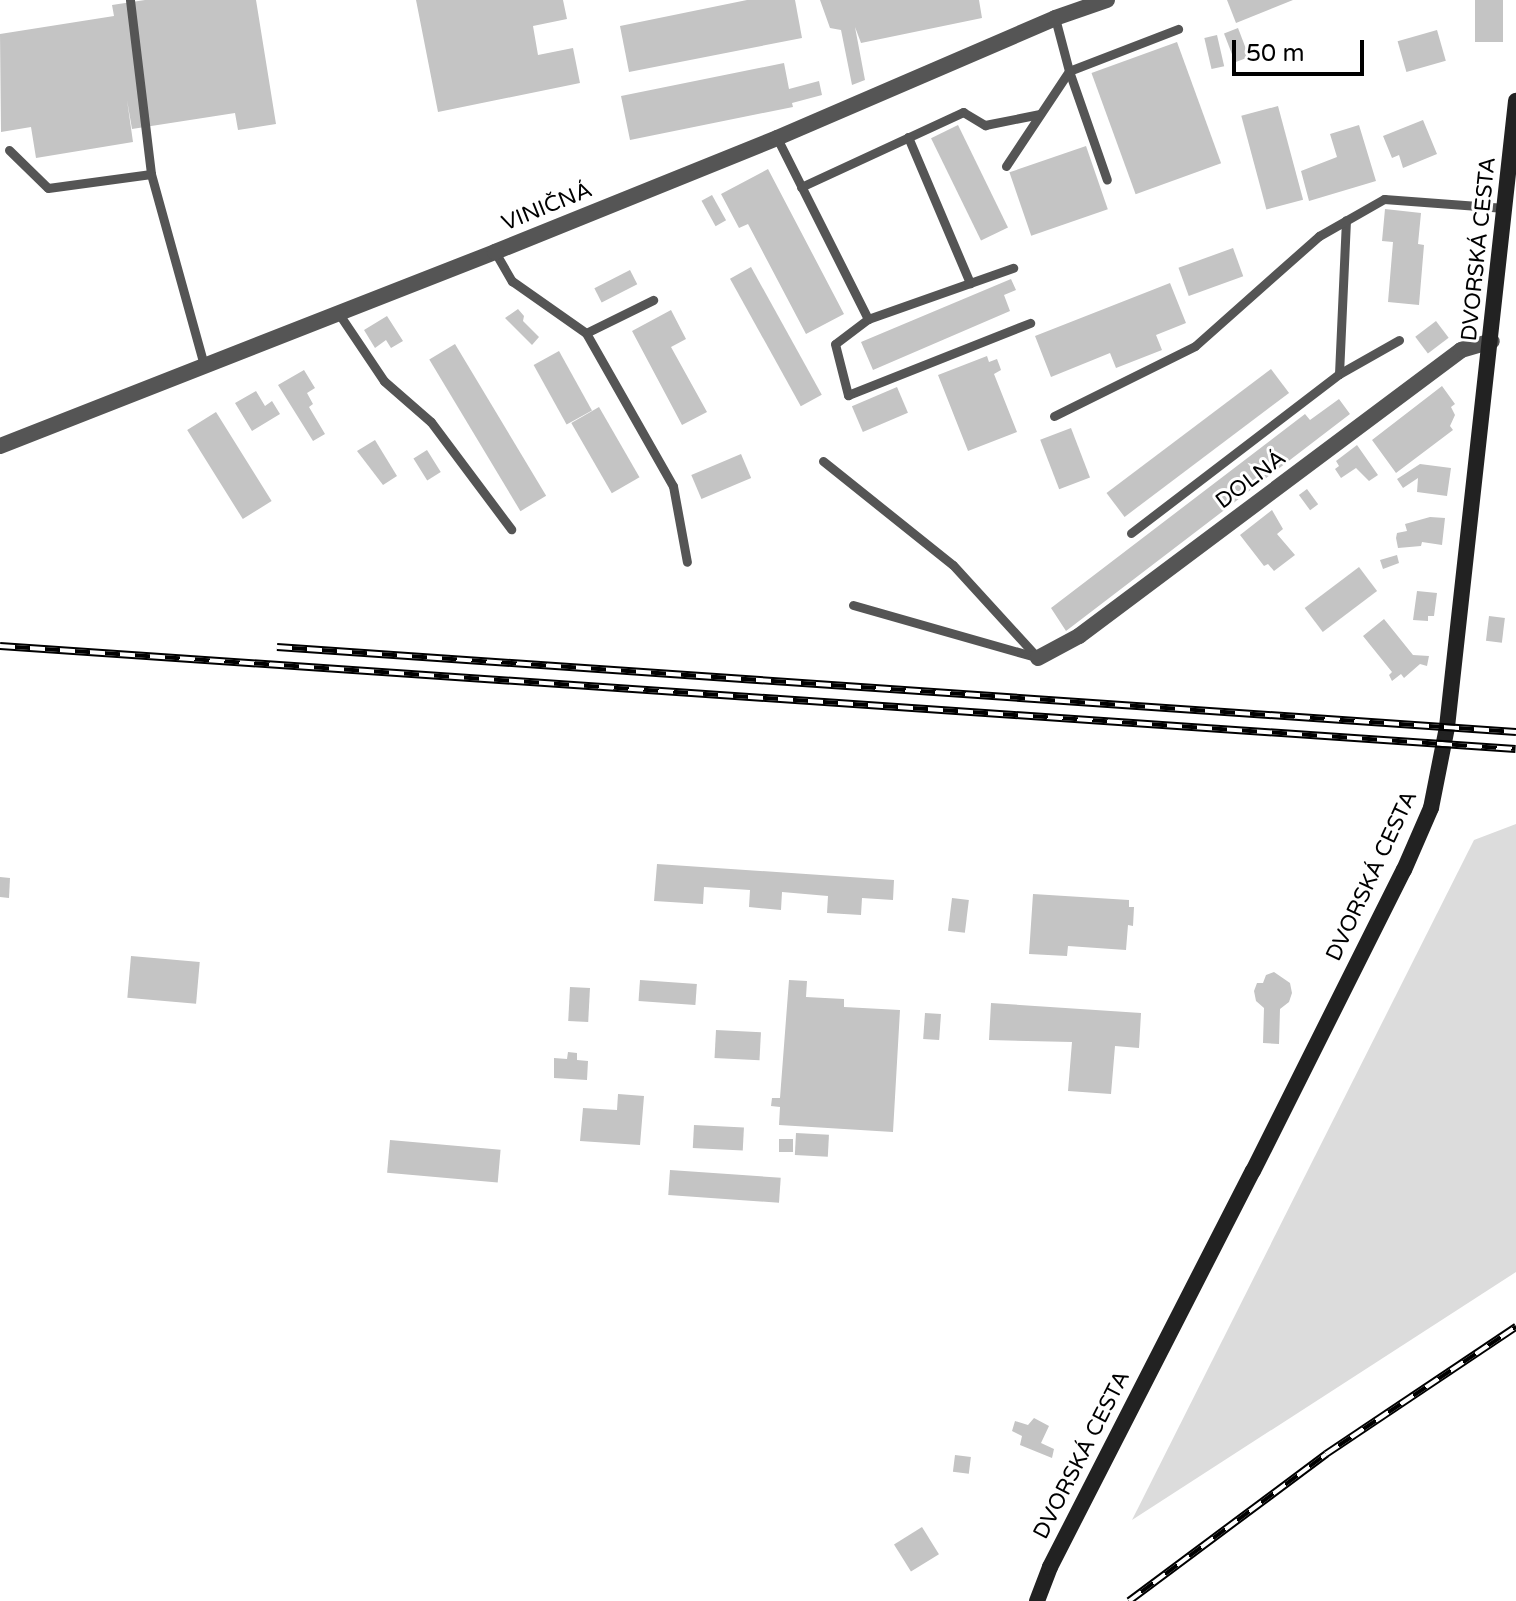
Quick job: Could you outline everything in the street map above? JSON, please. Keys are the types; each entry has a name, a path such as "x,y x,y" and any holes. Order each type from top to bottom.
{"street":[{"path":"1051,0 1055,18"},
{"name":"VINIČNÁ","path":"0,446 337,311 495,252 777,138 1055,18 1107,0"},
{"name":"DVORSKÁ CESTA","path":"1037,1601 1050,1567 1253,1171 1404,870 1431,808 1446,736 1492,341 1516,101"},
{"name":"DOLNÁ","path":"1038,658 1079,636 1461,350 1492,341"}],"lane":[{"path":"130,0 151,174 204,365"},
{"path":"1055,18 1069,71 1107,180"},
{"path":"1006,166 1069,71 1178,29"},
{"path":"801,187 963,112 985,125 1040,114"},
{"path":"908,137 970,283"},
{"path":"777,138 868,319"},
{"path":"9,150 48,188 151,174"},
{"path":"1054,416 1195,346 1319,236 1384,199 1505,208"},
{"path":"1339,374 1346,220"},
{"path":"495,252 512,281 586,333 673,486 687,562"},
{"path":"1013,268 868,319 835,344 848,395 1030,323"},
{"path":"586,333 653,300"},
{"path":"337,311 384,381 431,422 511,529"},
{"path":"1131,533 1339,374 1399,340"},
{"path":"823,461 953,565 1038,658"},
{"path":"853,605 1038,658"}],"shaded area":[{"path":"1516,824 1516,1272 1132,1520 1474,840"}],"building":[{"path":"145,0 256,0 276,124 238,130 235,113 132,129 127,100 133,142 36,158 31,127 1,132 0,34 114,16 112,5"},
{"path":"416,0 563,0 567,19 533,26 538,55 573,48 580,83 438,112"},
{"path":"747,0 795,0 802,38 629,72 620,26"},
{"path":"820,0 979,0 982,18 861,43 855,27 865,80 852,85 841,30 830,28"},
{"path":"1227,0 1293,0 1236,23"},
{"path":"1475,0 1503,0 1503,42 1475,42"},
{"path":"1238,28 1249,57 1235,62 1224,33"},
{"path":"1437,30 1446,61 1406,72 1398,41"},
{"path":"1217,35 1224,66 1212,69 1204,38"},
{"path":"1177,42 1221,163 1136,194 1091,73"},
{"path":"784,63 789,89 819,81 822,95 792,103 793,107 630,140 621,96"},
{"path":"1278,106 1303,200 1266,210 1241,116"},
{"path":"1423,120 1437,154 1403,168 1399,155 1392,158 1383,136"},
{"path":"958,125 1008,227 981,241 931,138"},
{"path":"1359,125 1376,181 1309,201 1301,171 1337,157 1330,134"},
{"path":"1086,146 1108,209 1031,236 1009,172"},
{"path":"768,169 844,314 806,334 748,224 739,228 721,194"},
{"path":"712,195 726,220 716,226 702,201"},
{"path":"1385,209 1421,213 1418,244 1424,245 1419,305 1388,302 1393,242 1382,241"},
{"path":"1233,248 1243,276 1189,296 1178,268"},
{"path":"751,267 822,395 801,406 730,279"},
{"path":"630,270 637,284 602,302 594,288"},
{"path":"1011,279 1016,290 1004,295 1010,311 873,370 861,342"},
{"path":"1170,283 1186,323 1156,335 1162,350 1116,368 1110,353 1051,377 1035,336"},
{"path":"518,309 524,316 523,321 539,337 532,345 505,318"},
{"path":"671,310 686,339 671,347 707,412 682,425 632,331"},
{"path":"387,316 403,341 391,348 386,340 375,348 364,330"},
{"path":"1436,321 1449,338 1428,353 1415,337"},
{"path":"455,344 546,496 520,511 429,359"},
{"path":"559,351 592,410 567,425 534,365"},
{"path":"987,356 989,362 997,359 1001,370 994,374 1017,432 968,451 938,375"},
{"path":"1271,369 1289,393 1125,517 1106,493"},
{"path":"304,370 315,388 307,393 313,404 309,407 325,434 313,441 278,385"},
{"path":"1442,386 1455,404 1451,407 1455,415 1450,426 1453,430 1396,473 1372,440"},
{"path":"897,387 908,413 863,432 852,406"},
{"path":"256,391 265,406 272,401 280,414 252,431 235,403"},
{"path":"1339,399 1350,414 1066,631 1051,608 1305,414 1310,420"},
{"path":"599,407 640,477 612,493 571,423"},
{"path":"216,412 272,501 243,519 187,430"},
{"path":"1071,428 1090,477 1059,489 1040,440"},
{"path":"375,440 397,476 383,485 357,451"},
{"path":"1357,445 1378,475 1369,481 1356,468 1341,478 1335,469 1339,466 1336,461"},
{"path":"427,450 441,472 427,481 413,458"},
{"path":"741,454 751,478 701,499 691,475"},
{"path":"1420,464 1451,468 1447,496 1417,492 1418,478 1403,488 1397,479"},
{"path":"1307,489 1318,504 1310,510 1299,495"},
{"path":"1272,510 1283,529 1277,534 1295,555 1274,571 1268,564 1264,566 1240,535"},
{"path":"1430,517 1445,518 1442,545 1422,542 1421,546 1398,548 1397,533 1407,531 1405,524"},
{"path":"1397,555 1399,563 1383,569 1380,560"},
{"path":"1359,567 1377,591 1323,632 1305,608"},
{"path":"1417,591 1437,593 1434,616 1428,616 1428,621 1413,620"},
{"path":"1489,616 1505,618 1502,643 1486,641"},
{"path":"1384,619 1413,655 1429,656 1427,666 1420,664 1404,678 1401,674 1392,681 1389,675 1392,672 1363,636"},
{"path":"657,864 894,880 893,900 862,898 861,915 827,913 828,896 782,892 781,910 749,907 750,890 704,887 703,904 654,901"},
{"path":"0,877 10,878 9,898 0,897"},
{"path":"1033,894 1129,900 1129,907 1134,907 1133,926 1128,925 1126,950 1068,946 1067,956 1029,954"},
{"path":"952,898 969,900 965,933 948,931"},
{"path":"131,956 200,962 196,1004 127,998"},
{"path":"1274,972 1290,983 1292,993 1289,1002 1280,1009 1279,1044 1263,1043 1264,1008 1256,1001 1254,991 1257,983 1263,983 1266,975"},
{"path":"640,980 697,984 695,1005 639,1001"},
{"path":"789,980 807,981 806,997 844,999 844,1007 900,1010 893,1132 779,1125 780,1107 771,1106 772,1098 780,1098"},
{"path":"570,987 590,988 588,1022 568,1021"},
{"path":"991,1003 1141,1013 1139,1048 1115,1046 1111,1094 1068,1091 1072,1042 989,1040"},
{"path":"925,1013 941,1014 939,1040 923,1039"},
{"path":"716,1030 761,1032 759,1060 715,1058"},
{"path":"568,1052 577,1053 577,1060 588,1061 587,1080 554,1078 554,1058 567,1059"},
{"path":"618,1094 644,1096 640,1145 580,1141 583,1108 617,1110"},
{"path":"694,1125 744,1128 743,1151 693,1148"},
{"path":"796,1133 829,1135 828,1157 795,1155"},
{"path":"779,1139 793,1139 793,1152 779,1152"},
{"path":"390,1140 501,1150 498,1183 387,1173"},
{"path":"670,1170 781,1178 779,1203 668,1195"},
{"path":"1034,1418 1049,1426 1041,1443 1054,1449 1052,1458 1020,1445 1022,1436 1012,1431 1015,1421 1028,1425"},
{"path":"955,1455 971,1457 969,1474 953,1472"},
{"path":"922,1527 939,1554 911,1572 894,1544"}],"railway":[{"path":"0,646 1516,749"},
{"path":"277,647 1516,732"},
{"path":"1129,1601 1326,1454 1516,1327"}]}
